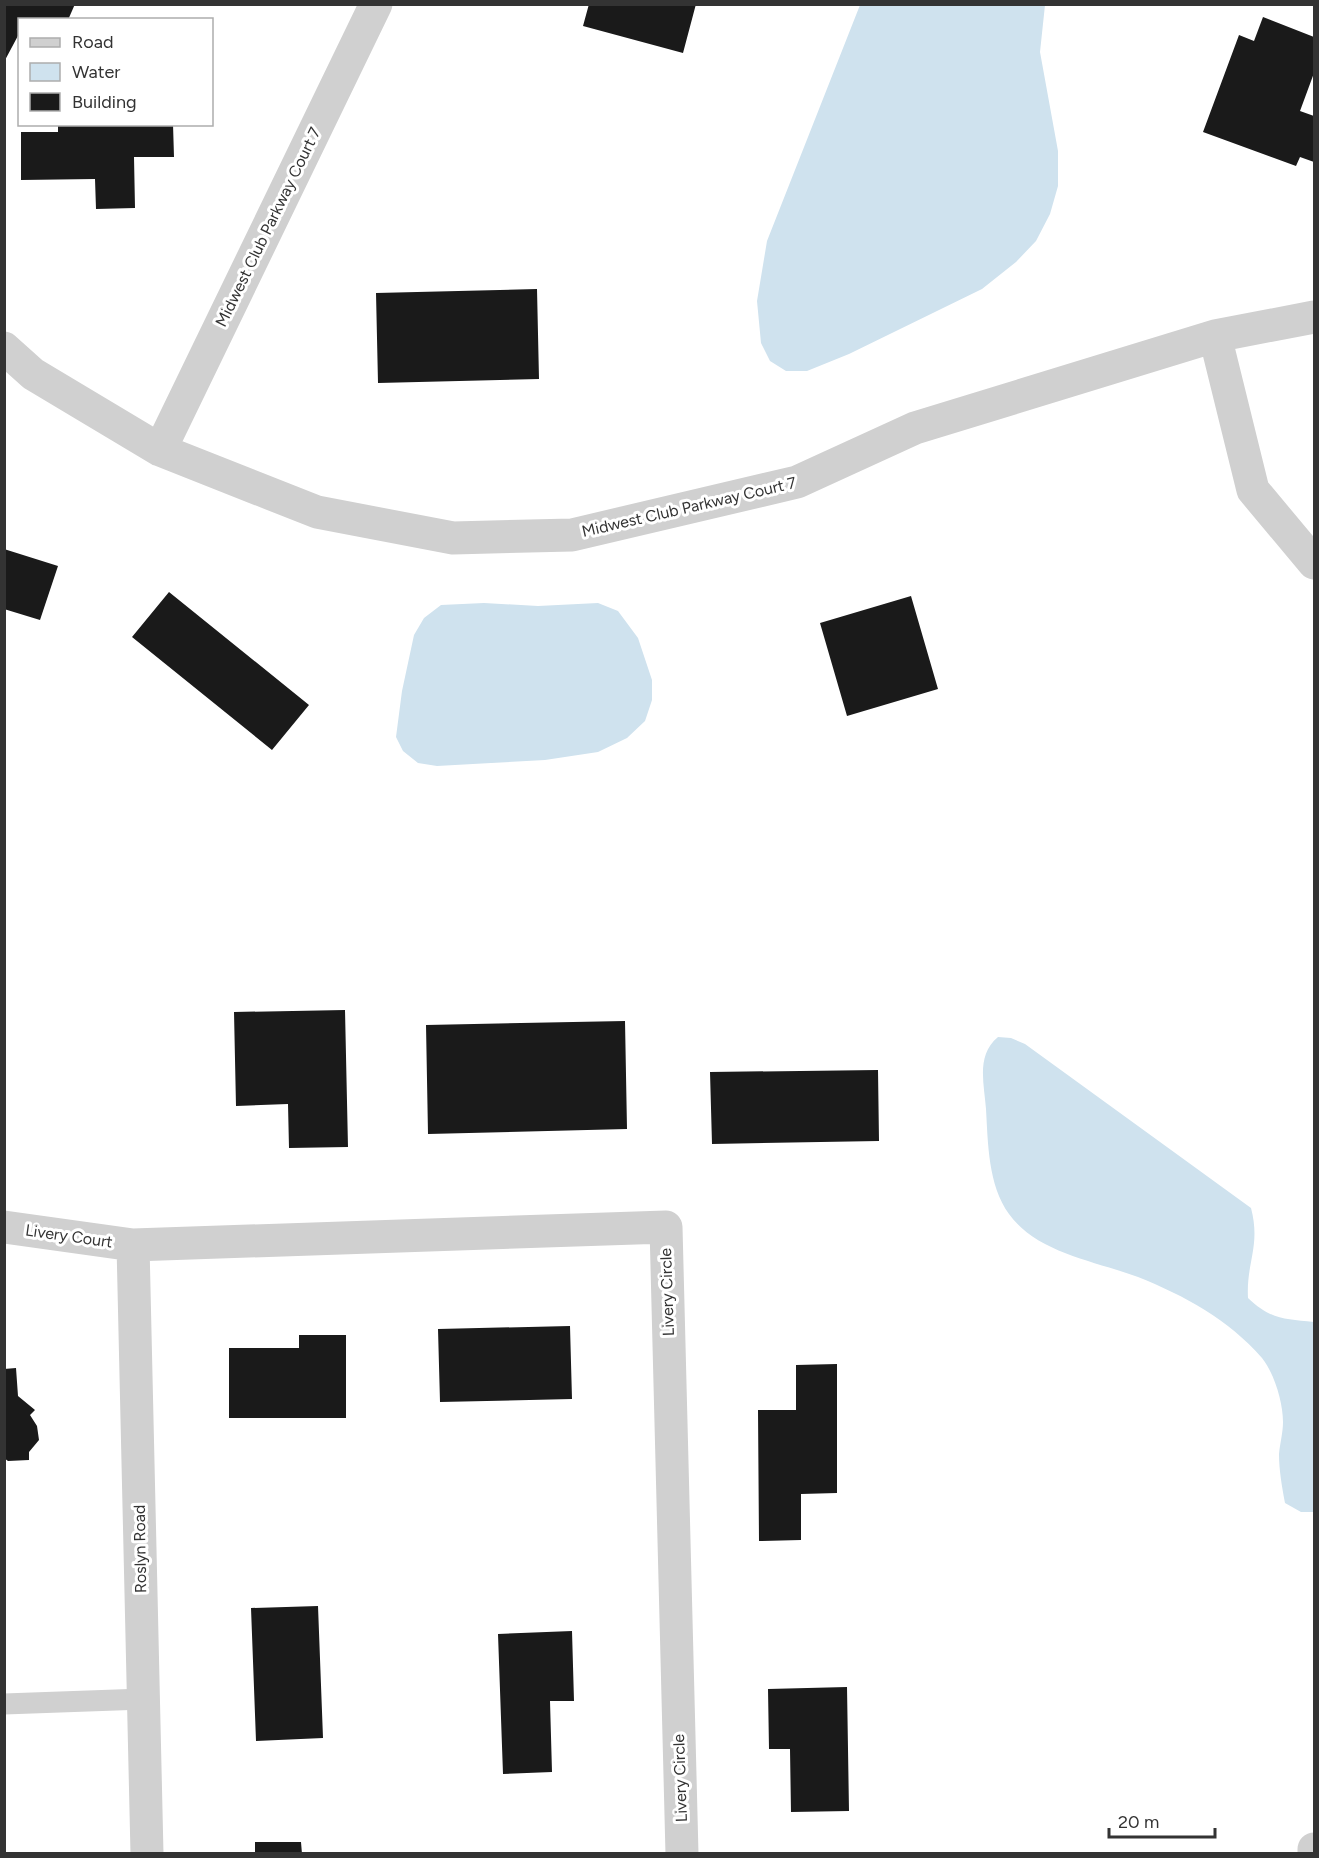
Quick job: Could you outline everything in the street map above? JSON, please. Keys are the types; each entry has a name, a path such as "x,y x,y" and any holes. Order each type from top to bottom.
{"street":[{"name":"Midwest Club Parkway Court 7","path":"160,450 376,4"},
{"name":"Midwest Club Parkway Court 7","path":"4,348 33,374 160,450 317,512 453,538 572,535 797,482 915,428 1215,336 1314,317"},
{"path":"1215,336 1253,490 1314,563"},
{"name":"Livery Court","path":"4,1227 133,1245"},
{"name":"Livery Circle","path":"133,1245 666,1227 682,1854"},
{"name":"Roslyn Road","path":"133,1245 147,1854"}],"lane":[{"path":"4,1704 144,1699"}],"water":[{"path":"860,5 1045,5 1040,52 1058,151 1058,186 1050,214 1036,241 1016,262 982,289 849,354 807,371 786,371 770,361 761,343 757,301 767,241"},
{"path":"484,603 538,606 598,603 618,611 638,638 652,680 652,700 645,721 627,738 598,752 545,760 437,766 418,763 403,751 396,737 402,691 414,635 424,618 441,605"},
{"path":"998,1037 1011,1038 1025,1044 1251,1208 1254,1221 1254,1244 1248,1298 1264,1311 1279,1317 1314,1322 1314,1512 1301,1512 1285,1503 1279,1460 1283,1430 1280,1397 1266,1364 1249,1344 1220,1320 1189,1301 1138,1277 1051,1247 1021,1227 1009,1214 997,1190 990,1163 983,1080 987,1052"}],"building":[{"path":"4,4 75,4 69,18 18,18 18,36 4,62"},
{"path":"589,4 696,4 683,53 583,26"},
{"path":"1263,17 1314,37 1314,73 1300,111 1314,116 1314,162 1300,157 1296,166 1203,132 1239,35 1254,41"},
{"path":"58,126 173,126 174,157 134,157 135,208 96,209 95,179 21,180 21,132 58,132"},
{"path":"537,289 539,379 378,383 376,293"},
{"path":"4,549 58,566 40,620 4,609"},
{"path":"169,592 309,705 272,750 132,637"},
{"path":"911,596 938,689 847,716 820,623"},
{"path":"345,1010 348,1147 289,1148 288,1104 236,1106 234,1012"},
{"path":"625,1021 627,1129 428,1134 426,1025"},
{"path":"878,1070 879,1141 712,1144 710,1072"},
{"path":"570,1326 572,1399 440,1402 438,1329"},
{"path":"299,1335 346,1335 346,1418 229,1418 229,1348 299,1348"},
{"path":"837,1364 837,1493 801,1494 801,1540 759,1541 758,1410 796,1410 796,1365"},
{"path":"16,1368 18,1396 35,1410 30,1415 37,1426 39,1440 29,1452 29,1460 8,1461 4,1458 4,1369"},
{"path":"318,1606 323,1738 256,1741 251,1608"},
{"path":"572,1631 574,1701 550,1701 552,1772 503,1774 498,1634"},
{"path":"847,1687 849,1811 791,1812 790,1749 769,1749 768,1689"},
{"path":"255,1842 301,1842 302,1854 255,1854"}]}
